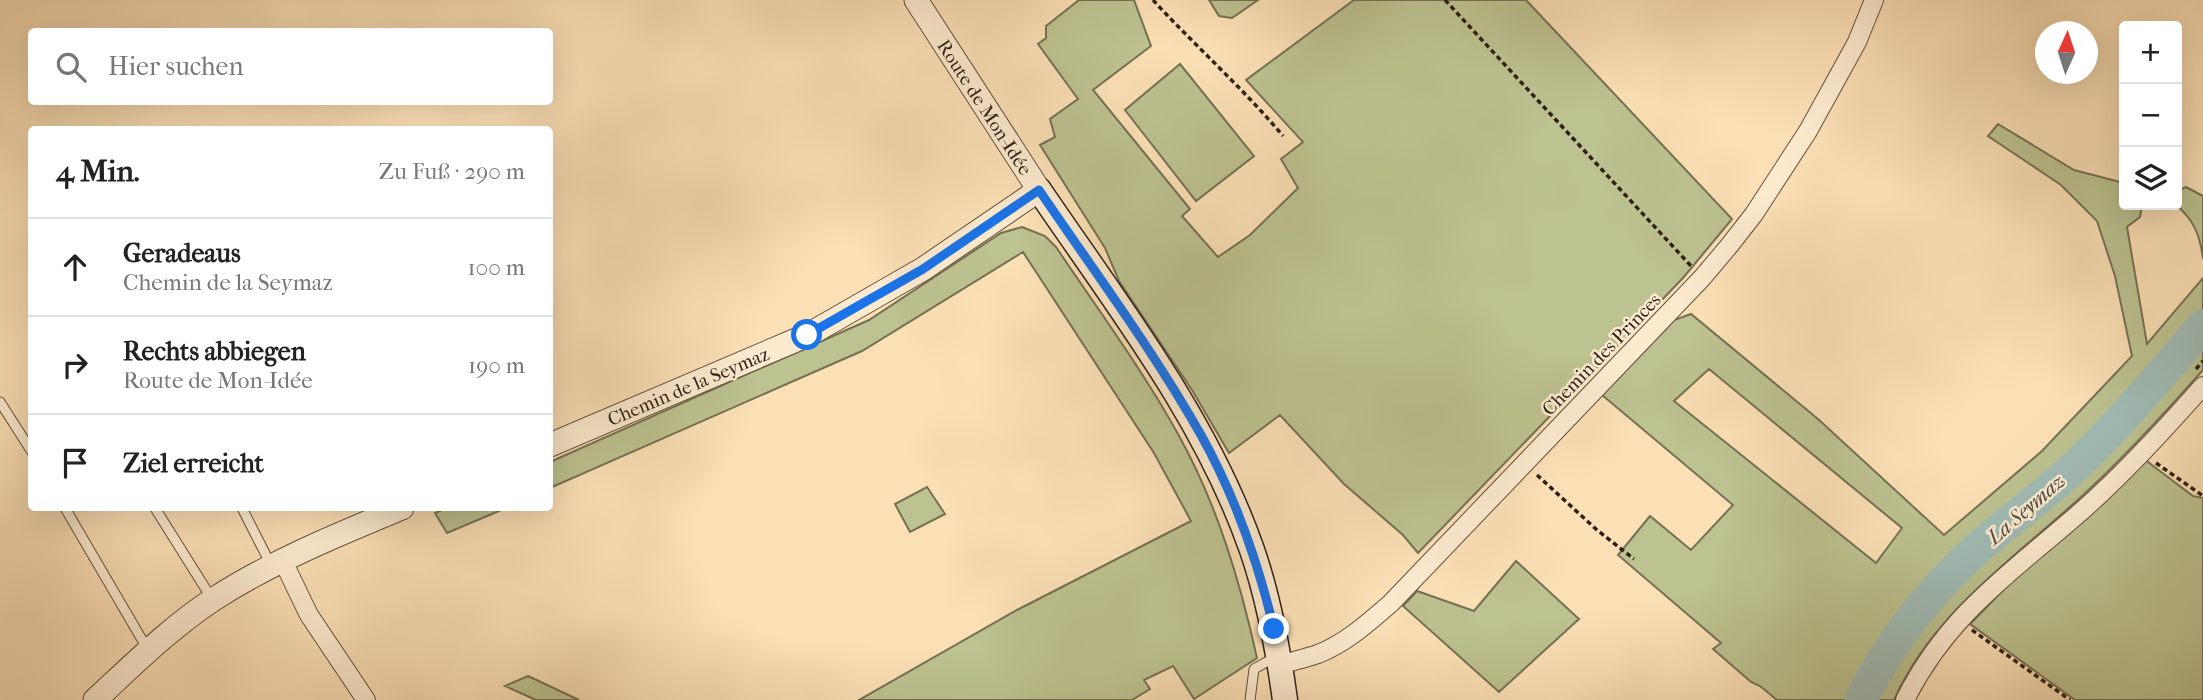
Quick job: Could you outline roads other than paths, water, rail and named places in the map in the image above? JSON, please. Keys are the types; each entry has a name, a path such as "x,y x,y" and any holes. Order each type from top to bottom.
{"main road":[{"name":"Route de Mon-Idée","path":"1039,190 1158,365 1201,436 1225,483 1252,551 1267,599 1285,700"}],"street":[{"name":"Route de Mon-Idée","path":"916,0 1039,190"},
{"name":"Chemin des Princes","path":"1280,660 1319,654 1363,628 1391,603 1702,278 1754,214 1808,131 1857,42 1874,0"},
{"name":"Chemin de la Seymaz","path":"553,444 829,324 923,269 1039,190"},
{"path":"1905,700 1931,655 1987,590 2085,508 2142,453 2203,386"},
{"path":"95,700 149,651 212,600 276,562 395,511"},
{"path":"276,562 366,700"}],"lane":[{"path":"0,402 28,446"},
{"path":"67,511 149,651"},
{"path":"157,511 212,600"},
{"path":"244,511 276,562"},
{"path":"1250,700 1254,669 1280,660"}],"waterway":[{"name":"La Seymaz","path":"1861,700 1894,643 1935,591 1979,547 2082,460 2203,326"}]}
